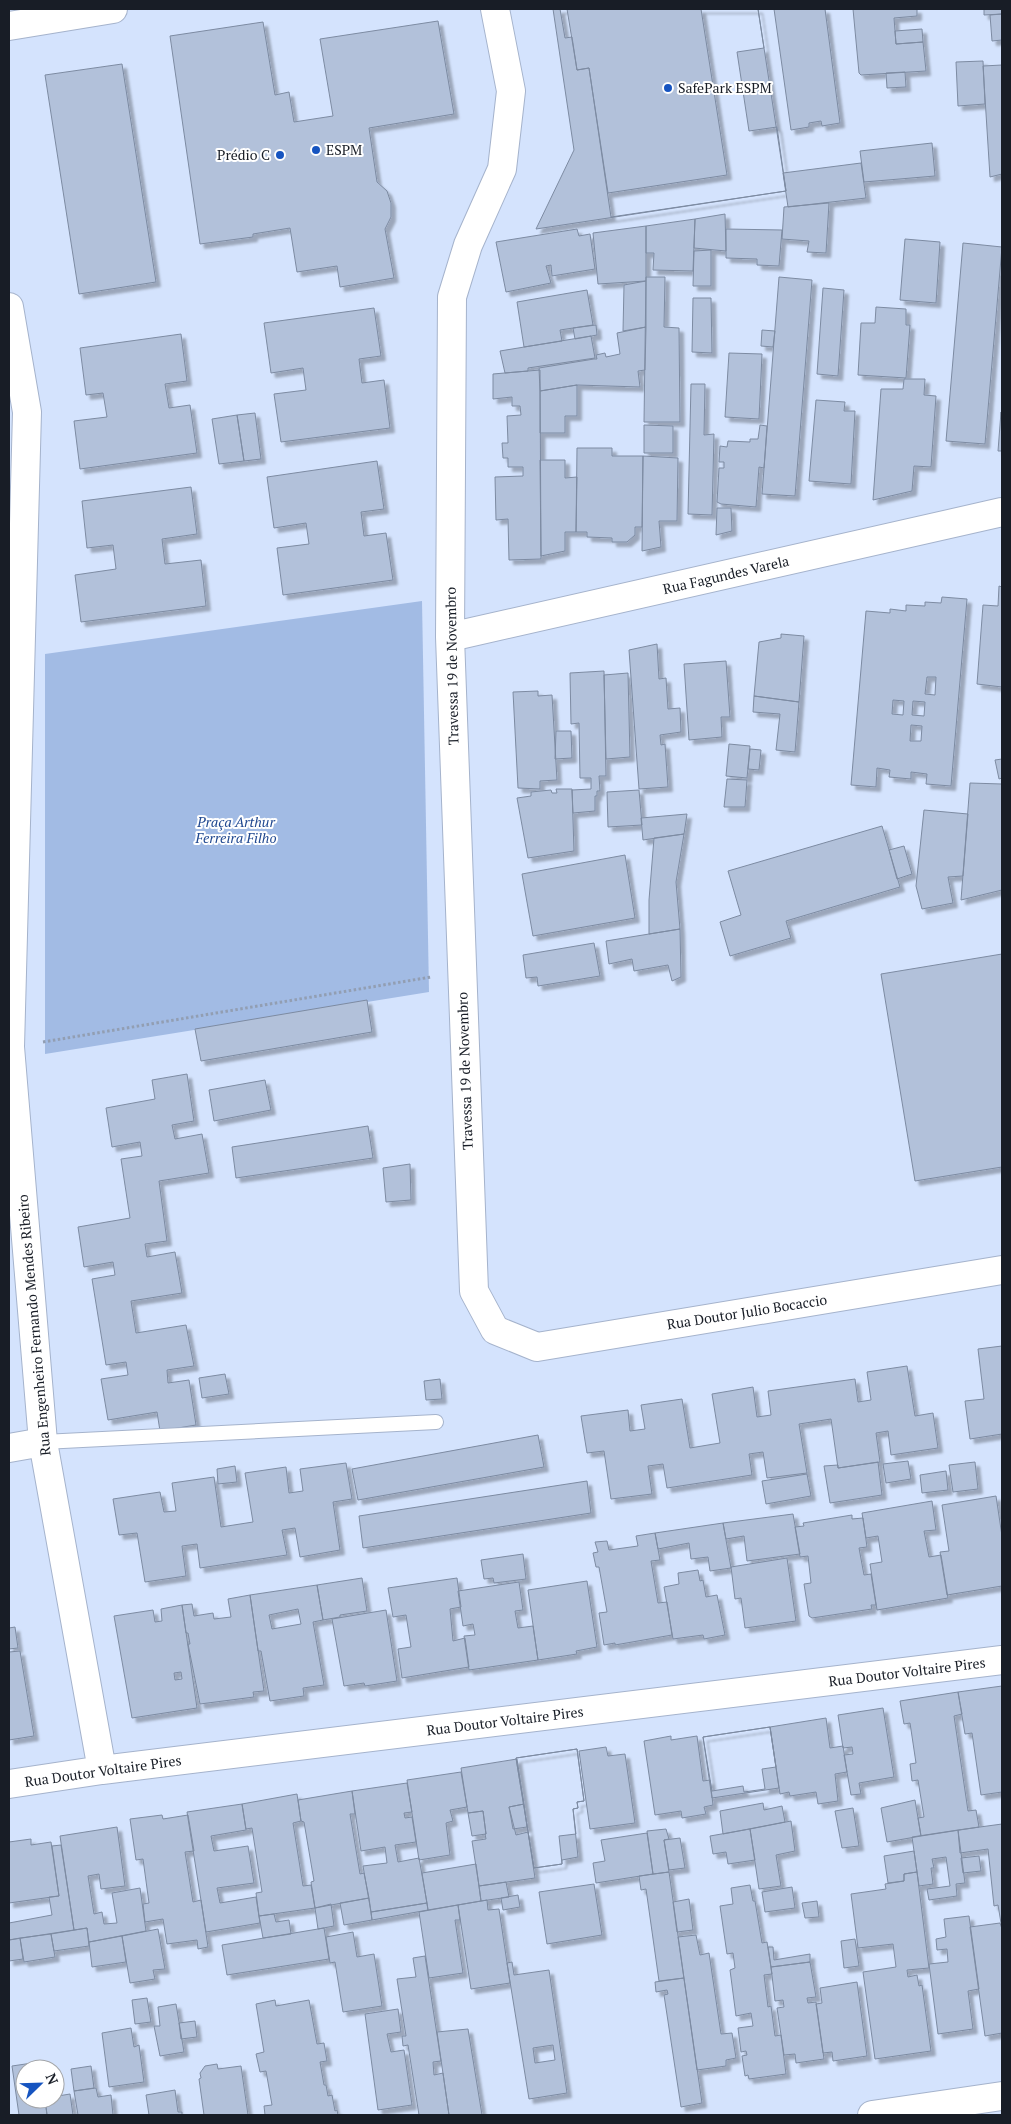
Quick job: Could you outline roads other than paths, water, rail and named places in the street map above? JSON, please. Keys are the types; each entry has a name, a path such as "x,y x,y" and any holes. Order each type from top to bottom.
{"street":[{"path":"9,26 113,9"},
{"name":"Travessa 19 de Novembro","path":"494,1330 474,1291 450,637 452,297 468,245 502,169 511,91 495,9"},
{"name":"Rua Engenheiro Fernando Mendes Ribeiro","path":"9,308 27,412 14,711 10,1047 43,1442 102,1770"},
{"name":"Rua Fagundes Varela","path":"450,637 1002,512"},
{"name":"Rua Doutor Julio Bocaccio","path":"494,1330 537,1347 1002,1270"},
{"path":"9,1448 43,1442"},
{"name":"Rua Doutor Voltaire Pires","path":"9,1784 102,1770 1002,1660"},
{"path":"872,2115 1002,2096"}],"lane":[{"path":"43,1442 436,1422"}],"place":[{"name":"SafePark ESPM","path":"668,88"},
{"name":"ESPM","path":"316,150"},
{"name":"Prédio C","path":"280,155"}],"park label":[{"name":"Praça Arthur Ferreira Filho","path":"236,830"}]}
